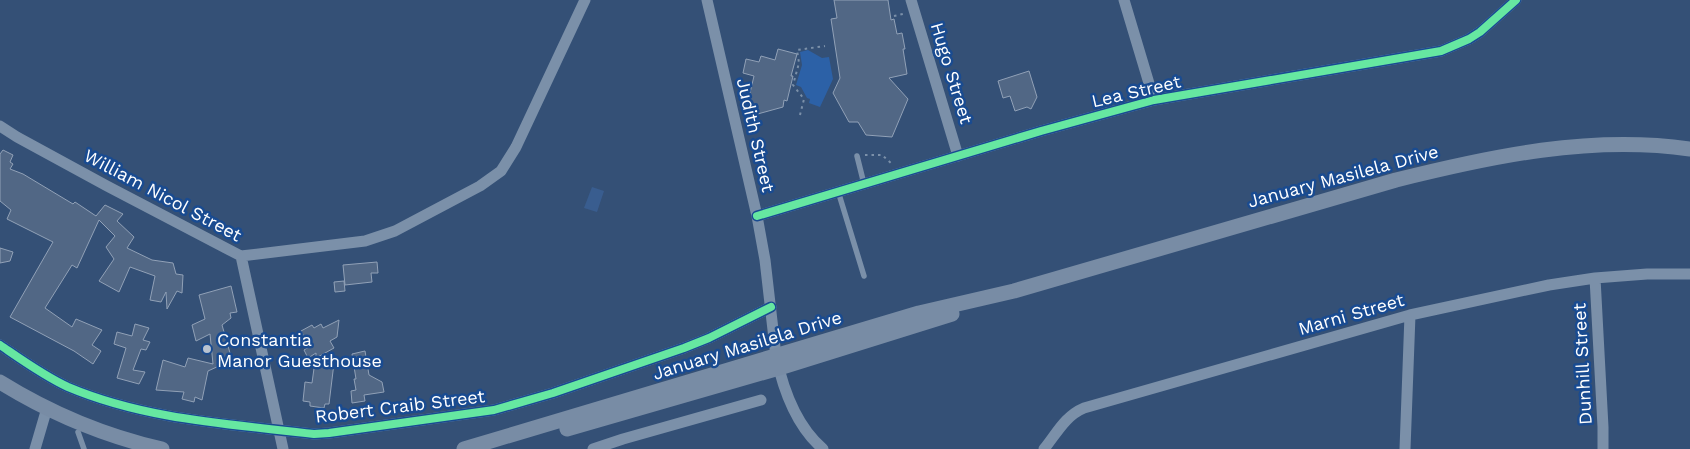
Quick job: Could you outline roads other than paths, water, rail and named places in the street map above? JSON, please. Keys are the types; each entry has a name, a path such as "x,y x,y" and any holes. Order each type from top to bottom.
{"main road":[{"name":"January Masilela Drive","path":"464,449 777,362 922,324 1014,290 1396,180 1458,164 1526,152 1594,145 1636,143 1690,148"},
{"name":"January Masilela Drive","path":"493,449 625,413 777,362"},
{"path":"0,382 78,432 126,449"},
{"path":"0,394 108,434 162,449"}],"street":[{"name":"William Nicol Street","path":"0,126 99,182 241,256 352,243 378,238 493,178 501,171 511,156 585,0"},
{"name":"Judith Street","path":"707,0 766,260 777,362 796,414 810,436 823,449"},
{"name":"Hugo Street","path":"912,0 958,156"},
{"path":"1124,0 1154,100"},
{"name":"Lea Street","path":"757,216 1041,131 1154,100 1441,51 1480,32 1516,0"},
{"path":"241,256 282,449"},
{"name":"Marni Street","path":"1044,449 1073,412 1410,315 1595,278 1647,274 1690,274"},
{"name":"Dunhill Street","path":"1595,278 1603,449"},
{"name":"Robert Craib Street","path":"0,345 33,367 67,386 133,409 189,420 314,434 341,432 502,408 553,393 684,348 772,307"},
{"path":"1405,449 1410,315"},
{"path":"593,449 761,400"},
{"path":"35,449 46,412"}],"lane":[{"path":"857,156 864,184"},
{"path":"838,192 864,276"},
{"path":"78,432 84,449"}],"place":[{"name":"Constantia Manor Guesthouse","path":"207,349"}]}
